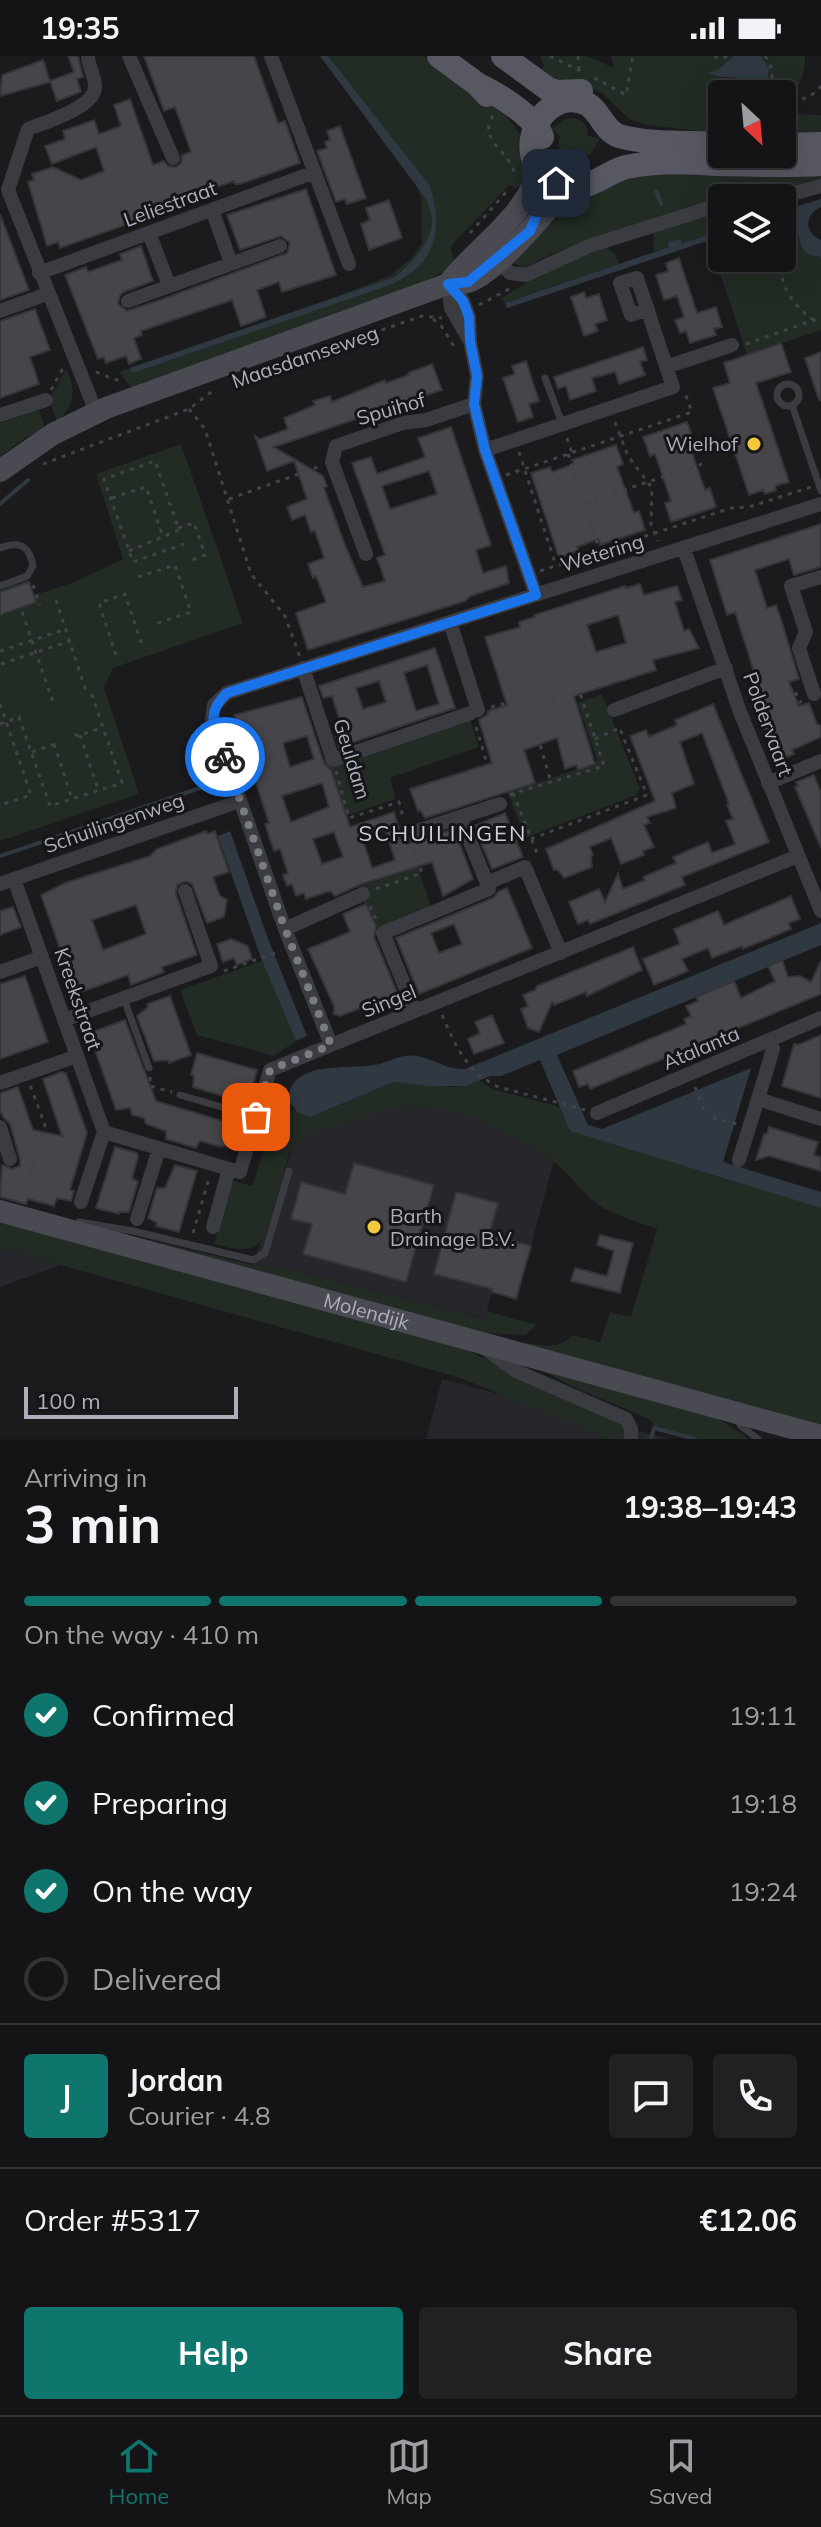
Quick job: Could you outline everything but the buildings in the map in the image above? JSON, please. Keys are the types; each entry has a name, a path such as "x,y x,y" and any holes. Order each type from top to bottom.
{"main road":[{"path":"439,56 534,129"},
{"path":"503,56 548,89 590,93 599,98 614,147 604,164 589,173 556,178 532,154 534,129 554,106 579,101 595,108 614,147 654,163 821,164"},
{"path":"614,147 677,141 708,143"},
{"path":"796,145 821,144"}],"street":[{"path":"87,56 95,85 94,96 84,105 28,129 4,190 96,412"},
{"path":"129,56 173,158"},
{"path":"271,56 349,264"},
{"name":"Leliestraat","path":"39,273 315,172"},
{"name":"Maasdamseweg","path":"0,471 53,434 96,412 448,284 468,282 485,246 526,198 556,178"},
{"name":"Maasdamseweg","path":"485,246 530,231 556,178"},
{"path":"796,193 821,186"},
{"path":"485,246 510,273 526,275 589,246 708,208"},
{"path":"212,210 231,263"},
{"path":"149,233 169,285"},
{"path":"128,301 280,246"},
{"path":"448,284 470,341 477,376 474,404 485,450 536,595"},
{"path":"0,311 47,294"},
{"path":"485,450 673,387 648,309"},
{"path":"666,367 732,345"},
{"path":"0,415 46,400"},
{"name":"Spuihof","path":"332,462 336,446 403,423 426,420 474,404"},
{"path":"332,462 366,554"},
{"name":"Wetering","path":"303,668 821,504"},
{"name":"Poldervaart","path":"684,549 740,712 821,911"},
{"path":"810,697 799,648 806,632 791,586 821,577"},
{"path":"333,760 475,712 450,622"},
{"path":"303,668 227,693 214,705 212,720 285,929 331,1045"},
{"name":"Geuldam","path":"303,668 333,760"},
{"path":"614,710 726,668"},
{"path":"768,783 821,761"},
{"name":"Schuilingenweg","path":"7,881 240,801"},
{"path":"408,834 499,801"},
{"path":"415,1011 383,933 489,889 460,817"},
{"name":"Singel","path":"256,1117 270,1070 798,856"},
{"path":"487,883 525,867 561,953"},
{"name":"Kreekstraat","path":"7,881 42,957 104,1132"},
{"path":"64,1020 211,966 185,891"},
{"path":"285,929 363,894"},
{"path":"0,972 42,957"},
{"name":"Atalanta","path":"597,1113 821,1018"},
{"path":"739,1160 773,1049 770,1040"},
{"path":"0,1083 77,1056"},
{"path":"758,1099 821,1119"},
{"path":"81,1202 104,1132 240,1172 256,1117"},
{"path":"0,1127 10,1159"},
{"path":"137,1219 159,1149"},
{"path":"213,1227 229,1169"},
{"name":"Molendijk","path":"0,1211 821,1436"},
{"path":"477,1341 516,1371 626,1419 631,1429 631,1439"}],"lane":[{"path":"545,378 562,423"},
{"path":"792,405 820,488"},
{"path":"0,586 29,574 33,562 26,548 17,543 2,545"},
{"path":"124,998 149,1068"},
{"path":"180,1095 256,1117"},
{"path":"51,1225 66,1220 133,1231 253,1260 265,1253 289,1171"},
{"path":"732,1411 741,1426 758,1439"}],"path":[{"path":"629,84 633,56"},
{"path":"714,56 730,56"},
{"path":"765,56 772,69 773,80"},
{"path":"796,101 812,97 821,86"},
{"path":"485,246 506,192 515,178 513,165 491,140 487,129 489,120"},
{"path":"782,272 790,297 801,311 818,321"},
{"name":"Maasdamseweg","path":"259,373 422,316 433,319 460,312 489,301 519,283 526,275"},
{"path":"433,319 477,376"},
{"path":"732,345 739,347 818,321"},
{"path":"46,400 66,361 72,357"},
{"name":"Maasdamseweg","path":"35,466 189,409 217,387"},
{"path":"496,479 692,412 684,388 673,387"},
{"path":"610,408 628,456 649,481 653,496 653,534 667,554"},
{"path":"189,409 205,429 251,574 288,622 303,668"},
{"path":"515,439 556,566"},
{"path":"568,454 600,552"},
{"path":"178,528 155,461 104,479 133,562 184,544"},
{"path":"229,499 332,462"},
{"path":"585,503 702,464"},
{"path":"111,499 146,487 163,537"},
{"path":"529,575 731,508 749,507 820,488"},
{"path":"129,551 194,523 205,555 190,561"},
{"path":"138,577 175,565 191,612 155,624"},
{"path":"29,574 40,605"},
{"path":"116,655 99,603 125,594 142,645"},
{"path":"0,724 19,717 50,806 122,783 56,600"},
{"path":"22,612 54,705"},
{"path":"0,651 66,629"},
{"path":"1,664 70,641"},
{"path":"740,712 794,689 800,702 810,697"},
{"path":"529,707 580,693 604,766 551,782 513,793 499,801 475,712 526,698 551,782"},
{"path":"0,704 31,795 0,805"},
{"path":"531,839 647,795 614,710"},
{"path":"98,790 77,735 103,727"},
{"path":"595,739 620,729"},
{"path":"31,752 55,742 72,799"},
{"name":"Geuldam","path":"333,760 349,818 399,802 422,873 363,894"},
{"path":"513,793 537,853 525,867"},
{"path":"363,894 383,933"},
{"path":"211,966 217,974 279,952"},
{"path":"437,1003 456,1047 465,1061 487,1081 499,1087 580,1108"},
{"path":"149,1068 150,1086 180,1095"},
{"path":"26,1074 45,1125 30,1175"},
{"path":"695,1086 705,1113"},
{"path":"713,1118 740,1125"},
{"path":"190,1245 213,1164"}],"shaded area":[{"path":"320,56 328,56 430,186 436,218 435,233 425,258 416,269 387,286 132,373 130,368 395,277 425,243 432,227 426,199"},
{"path":"321,56 424,56 464,89 477,93 506,115 523,139 529,163 526,183 516,189 509,185 452,245 456,263 445,271 420,284 132,388 119,372 389,276 411,259 422,243 422,201 414,178"},
{"path":"540,56 587,56 614,68 611,56 734,56 709,73 745,80 708,80 708,132 647,125 629,119 602,93 538,77 544,66"},
{"path":"734,56 761,56 769,68 767,80 708,73 717,70"},
{"path":"761,56 805,56 801,81 796,88 796,80 767,80 769,68"},
{"path":"796,114 821,115 821,136 796,136"},
{"path":"565,119 581,121 588,136 600,138 591,154 573,159 561,153 558,144 560,136 551,129"},
{"path":"821,172 821,182 796,186 708,184 708,203 552,254 523,268 511,262 567,197 620,174"},
{"path":"821,199 821,207 811,214 808,224 811,233 821,240 821,257 803,249 796,225 796,207"},
{"path":"708,213 708,235 682,243 680,239 668,243 670,247 654,252 653,229"},
{"path":"796,223 798,241 815,257 821,257 821,330 747,355 720,272 796,272"},
{"path":"708,235 708,241 507,308 505,303 669,247 668,242 680,239 682,243"},
{"path":"605,247 615,254 619,264 505,303 500,299 560,262"},
{"path":"66,369 73,390 71,403 57,421 49,400"},
{"path":"39,410 45,428 25,438 0,457 0,423"},
{"path":"181,444 243,623 113,668 104,688 139,794 0,841 0,588 28,579 34,595 70,584 123,559 96,474"},
{"path":"602,694 640,789 636,795 525,838 508,793 597,760 578,703"},
{"path":"468,713 479,747 390,778 396,799 342,817 324,759"},
{"path":"230,831 307,1036 296,1041 262,961 218,836"},
{"path":"418,867 432,910 374,930 358,887"},
{"path":"821,923 821,945 557,1055 588,1125 602,1129 751,1068 723,1162 821,1192 821,1208 570,1131 540,1060 466,1086 394,1082 310,1117 298,1113 288,1100 291,1087 299,1078 322,1069 374,1065 411,1055 465,1069"},
{"path":"262,961 296,1041 274,1056 197,1035 180,990"},
{"path":"479,1080 492,1089 560,1107 571,1131 821,1208 821,1430 518,1342 554,1345 572,1335 600,1342 610,1312 631,1317 657,1229 605,1209 540,1151 503,1130 462,1114 421,1106 402,1107 378,1112 310,1136 289,1153 265,1237 260,1243 235,1249 214,1244 233,1181 252,1186 272,1124 281,1123 293,1109 310,1117 394,1082 457,1087"},
{"path":"408,1094 560,1138 531,1246 506,1240 485,1318 286,1268 253,1265 292,1148 317,1124"},
{"path":"0,1219 448,1342 620,1420 623,1430 620,1439 609,1439 461,1378 0,1248"},
{"path":"133,1236 253,1265 286,1268 484,1318 487,1311 537,1325 525,1335 485,1333"},
{"path":"0,1248 61,1265 0,1287"},
{"path":"527,1363 711,1414 749,1439 691,1439 653,1428 653,1422 647,1418 580,1390"},
{"path":"442,1379 669,1439 426,1439"}],"waterway":[{"path":"656,191 661,204"},
{"path":"0,504 28,480"},
{"path":"0,856 203,787"},
{"path":"651,1439 654,1428 695,1439"}],"way so far":[{"path":"225,757 285,929 331,1045 270,1070 256,1117"}],"place":[{"name":"Wielhof","path":"754,444"},
{"name":"Barth Drainage B.V.","path":"374,1227"}],"district":[{"name":"SCHUILINGEN","path":"443,833"}],"route":[{"path":"225,757 212,720 214,705 227,693 536,595 485,450 474,404 477,376 469,317 463,301 448,284 468,282 530,231 540,207 556,183"}]}
